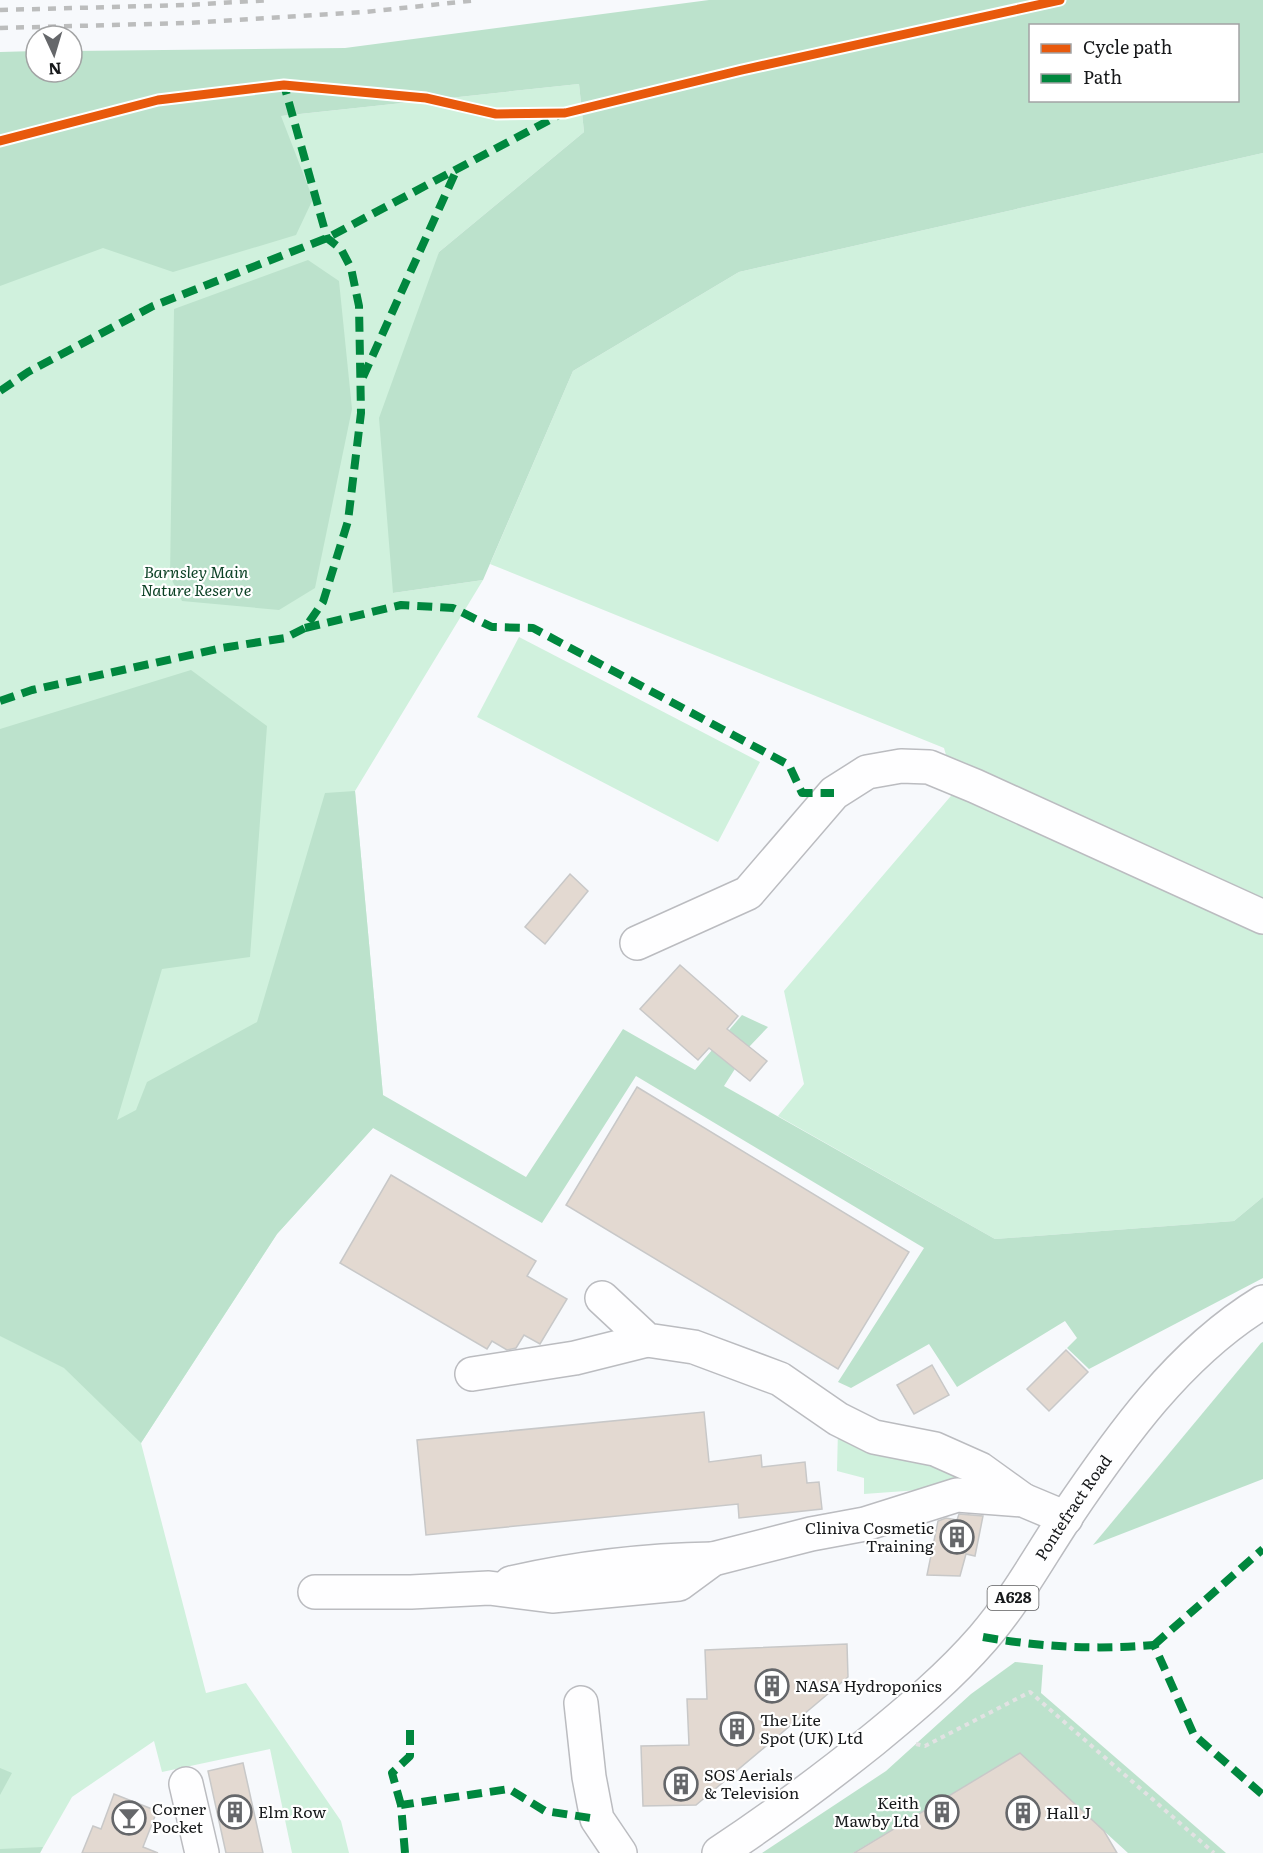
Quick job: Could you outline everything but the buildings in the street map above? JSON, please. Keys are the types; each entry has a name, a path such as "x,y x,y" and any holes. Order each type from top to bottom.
{"main road":[{"path":"637,943 748,893 834,793 867,772 901,766 928,767 975,786 1263,917"},
{"path":"602,1298 647,1340"},
{"name":"Pontefract Road","path":"719,1853 823,1781 911,1709 983,1637 1015,1596 1066,1518 1130,1428 1182,1367 1211,1339 1263,1302"},
{"path":"472,1374 575,1358 647,1340 694,1347 780,1379 838,1419 874,1437 935,1449 980,1470 1023,1500 1066,1518"},
{"path":"315,1592 411,1592 489,1588 552,1596 679,1584 713,1559 811,1534 865,1524 957,1495 1023,1500"},
{"path":"581,1703 589,1777 597,1819 620,1853"},
{"path":"186,1784 202,1853"}],"path":[{"path":"879,1735 926,1746 1030,1692 1214,1853"}],"green space":[{"path":"709,0 1263,0 1263,153 739,272 573,371 483,580 393,593 379,418 439,252 584,132 579,84 281,116 313,199 296,235 173,272 103,248 0,286 0,52 24,51 24,84 84,84 84,51 345,48"},
{"name":"Barnsley Main Nature Reserve","path":"579,84 584,132 439,252 393,593 483,580 355,791 383,1095 373,1128 277,1234 141,1443 206,1693 246,1683 341,1821 349,1853 292,1853 270,1749 162,1772 154,1741 72,1797 40,1853 0,1853 0,127 281,116"},
{"path":"1263,153 1263,1197 1234,1221 995,1239 778,1116 804,1084 784,991 956,790 944,748 490,564 573,371 739,272"},
{"path":"308,260 339,281 352,409 315,588 279,610 182,601 170,576 174,309"},
{"path":"519,637 760,762 718,842 477,717"},
{"path":"191,670 267,726 250,957 162,969 117,1120 136,1110 147,1082 257,1022 325,793 355,791 383,1095 526,1177 623,1029 695,1070 742,1015 768,1027 749,1047 724,1086 995,1239 1234,1221 1263,1197 1263,1278 1089,1369 1067,1348 1077,1338 1065,1321 957,1387 929,1344 851,1388 838,1382 924,1248 636,1076 542,1223 373,1128 277,1234 141,1443 64,1368 0,1336 0,729"},
{"path":"1263,1342 1263,1479 1093,1545 1261,1343"},
{"path":"838,1429 926,1457 974,1486 864,1494 864,1478 837,1471"},
{"path":"1015,1662 1043,1665 1041,1693 1226,1853 1128,1853 1020,1754 853,1853 762,1853 886,1771 971,1694"},
{"path":"0,1768 12,1773 0,1795"},
{"path":"43,1847 40,1853 0,1853 0,1849"}],"railway":[{"path":"0,10 186,5 271,0"},
{"path":"0,28 187,23 365,12 478,0"}],"marked path":[{"path":"0,701 32,690 222,648 285,638 305,628 323,602 348,521 361,413 359,306 351,268 341,249 327,238 284,85"},
{"path":"0,391 28,372 153,306 327,238 559,115"},
{"path":"363,377 457,169"},
{"path":"305,628 401,605 453,608 492,627 533,628 789,765 802,793 834,793"},
{"path":"1154,1645 1263,1549"},
{"path":"983,1637 1068,1647 1154,1645 1194,1735 1263,1795"},
{"path":"401,1805 392,1773 410,1756 410,1722"},
{"path":"405,1853 401,1805 509,1789 545,1811 597,1819"}],"cycle path":[{"path":"0,141 158,100 284,85 426,98 496,114 565,113 742,70 1060,0"}],"place":[{"name":"Cliniva Cosmetic Training","path":"957,1537"},
{"name":"NASA Hydroponics","path":"772,1686"},
{"name":"The Lite Spot (UK) Ltd","path":"737,1729"},
{"name":"SOS Aerials & Television","path":"681,1784"},
{"name":"Elm Row","path":"235,1812"},
{"name":"Keith Mawby Ltd","path":"942,1812"},
{"name":"Hall J","path":"1023,1813"},
{"name":"Corner Pocket","path":"129,1818"}]}
